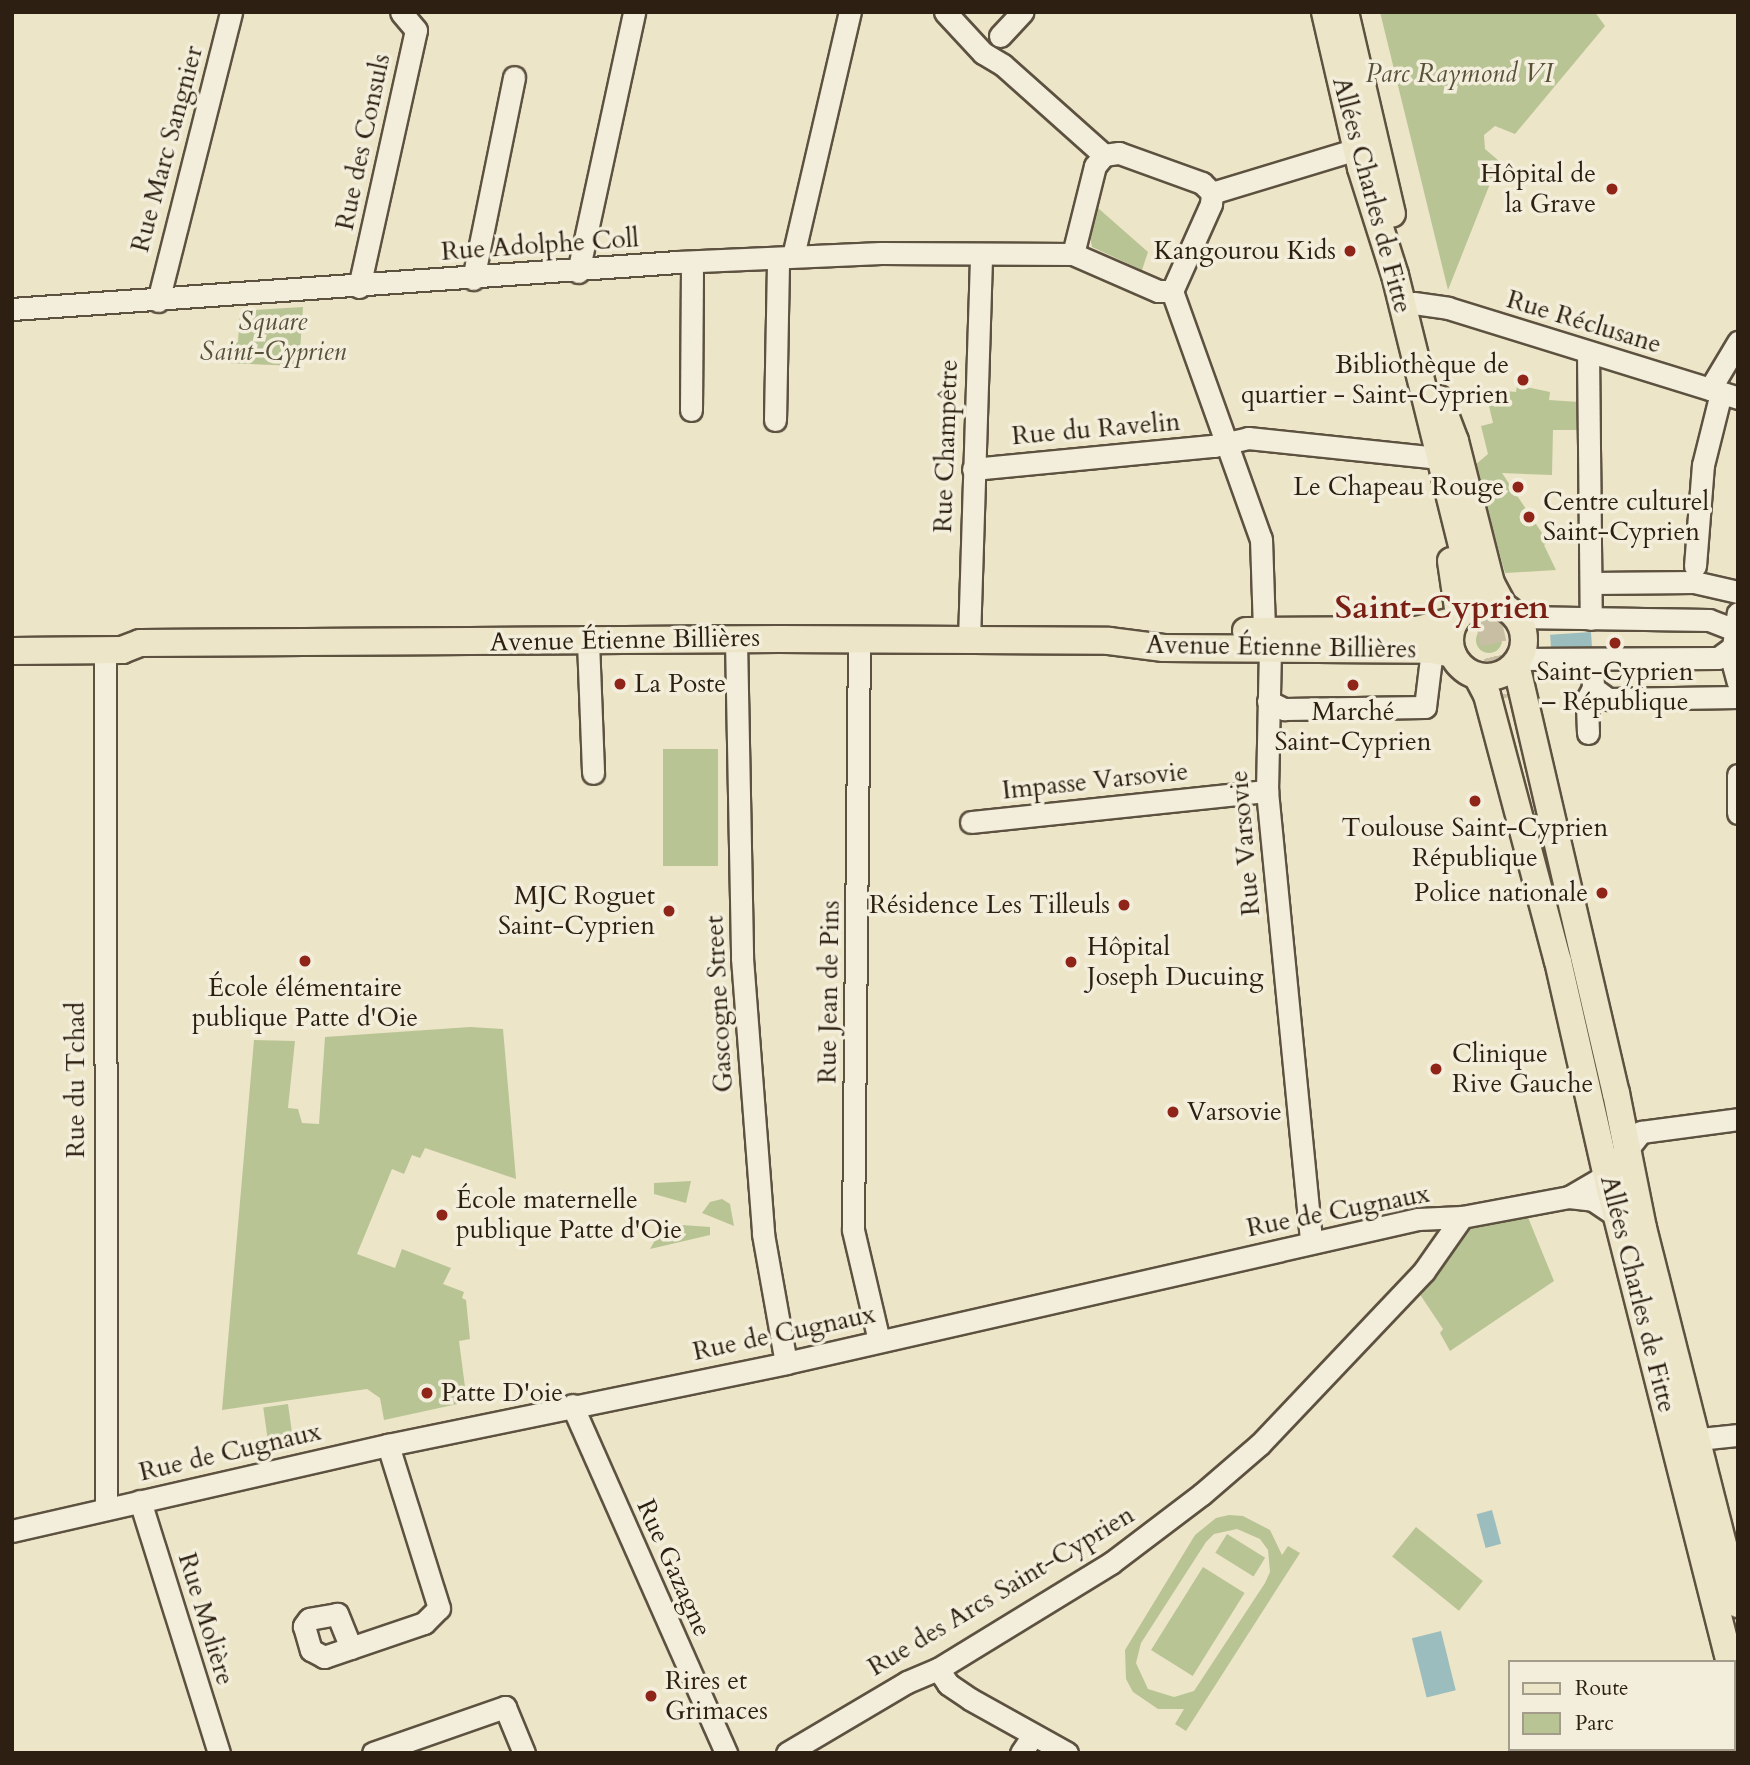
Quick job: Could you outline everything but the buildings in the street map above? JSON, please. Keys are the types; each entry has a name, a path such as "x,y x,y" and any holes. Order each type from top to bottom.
{"main road":[{"name":"Allées Charles de Fitte","path":"1325,12 1366,146 1414,303 1438,397 1475,581 1376,214 1366,146 1345,12"},
{"path":"1376,214 1387,285 1459,590 1450,634 1462,668 1478,676 1498,675 1517,661 1524,635 1491,583 1455,441 1438,397"},
{"path":"1450,634 1479,603 1511,612"},
{"name":"Avenue Étienne Billières","path":"12,651 105,650 140,643 736,639 1109,641 1164,648 1416,630 1450,634"},
{"name":"Avenue Étienne Billières","path":"1267,639 1450,634"},
{"name":"Avenue Étienne Billières","path":"12,636 122,636 140,643"},
{"name":"Allées Charles de Fitte","path":"1517,661 1626,1138 1645,1236 1699,1439 1738,1604"},
{"name":"Allées Charles de Fitte","path":"1478,676 1487,695 1532,872 1549,925 1607,1175 1729,1660"},
{"name":"Allées Charles de Fitte","path":"1549,925 1547,895 1503,699 1597,1059 1609,1065"}],"street":[{"name":"Rue Marc Sangnier","path":"158,301 231,12"},
{"name":"Rue des Consuls","path":"359,287 416,30 401,12"},
{"path":"578,272 634,12"},
{"path":"775,420 785,257 850,12"},
{"path":"945,12 983,53 1003,65 1104,155"},
{"path":"970,36 1000,36 1022,12"},
{"path":"1000,36 1003,65"},
{"path":"472,279 514,76"},
{"path":"1212,193 1366,146"},
{"path":"1119,153 1202,183 1212,193 1212,204 1172,291 1158,291 1073,254 1095,166 1104,155 1119,153"},
{"name":"Rue Champêtre","path":"969,640 981,254"},
{"name":"Rue Adolphe Coll","path":"12,309 785,257 1073,254"},
{"path":"691,410 692,262"},
{"name":"Rue Varsovie","path":"1172,291 1224,443 1261,539 1267,639 1267,791 1311,1240"},
{"name":"Rue Réclusane","path":"1414,303 1448,308 1723,393"},
{"path":"1695,566 1703,465 1738,342"},
{"path":"1588,352 1591,619"},
{"name":"Rue du Ravelin","path":"973,469 1248,439 1428,457"},
{"path":"1592,583 1694,582 1738,592"},
{"path":"1511,612 1591,619 1709,620 1736,625 1730,653 1738,682"},
{"path":"1268,701 1284,709 1419,709 1429,702 1450,634"},
{"name":"Gascogne Street","path":"736,639 742,958 752,1236 786,1363"},
{"path":"587,640 593,773"},
{"name":"Rue Jean de Pins","path":"859,640 853,1230 879,1341"},
{"name":"Rue du Tchad","path":"105,650 106,1509"},
{"path":"1517,661 1709,660 1730,653"},
{"path":"1588,733 1587,699 1593,688 1591,660"},
{"path":"1593,688 1608,699 1738,697"},
{"path":"1738,775 1738,813"},
{"name":"Impasse Varsovie","path":"971,822 1267,791"},
{"path":"1607,1175 1626,1138 1653,1128 1738,1119"},
{"name":"Rue de Cugnaux","path":"1569,1197 1607,1175"},
{"name":"Rue de Cugnaux","path":"12,1531 572,1405 786,1363 1311,1240 1418,1219 1462,1217 1569,1197 1593,1200 1618,1217"},
{"name":"Rue des Arcs Saint-Cyprien","path":"787,1753 906,1682 938,1669 1111,1563 1221,1478 1260,1444 1424,1271 1462,1217"},
{"name":"Rue Gazagne","path":"572,1405 726,1753"},
{"path":"1699,1439 1738,1435"},
{"path":"351,1648 424,1623 439,1608 388,1445"},
{"name":"Rue Molière","path":"140,1501 219,1753"},
{"path":"938,1669 959,1691 1067,1753"},
{"path":"373,1753 505,1707 524,1753"},
{"path":"1021,1753 1033,1735"}],"green space":[{"name":"Parc Raymond VI","path":"1380,12 1595,12 1605,26 1515,134 1495,126 1484,135 1485,149 1499,161 1448,290"},
{"path":"1098,208 1148,252 1142,270 1092,247 1090,236"},
{"name":"Square Saint-Cyprien","path":"303,307 299,366 227,363 228,349 238,342 240,311"},
{"path":"1517,385 1550,392 1549,400 1579,402 1579,430 1553,430 1552,475 1502,473 1548,542 1544,545 1556,570 1505,573 1475,465 1488,454 1481,426 1493,423 1485,389 1516,392"},
{"path":"1489,627 1498,631 1502,640 1498,649 1489,653 1480,649 1476,640 1480,631"},
{"path":"663,749 718,749 718,866 663,866"},
{"path":"470,1027 503,1029 516,1179 425,1148 420,1158 412,1155 404,1174 392,1169 357,1254 395,1268 402,1249 451,1268 443,1284 464,1292 462,1298 466,1300 470,1339 459,1341 467,1402 384,1420 380,1398 367,1389 222,1410 254,1040 295,1041 288,1108 298,1109 302,1123 319,1124 325,1037"},
{"path":"691,1181 686,1203 654,1194 654,1183"},
{"path":"722,1199 730,1204 734,1226 702,1213 710,1202"},
{"path":"1527,1215 1554,1281 1450,1351 1440,1333 1443,1329 1419,1293 1462,1230"},
{"path":"682,1225 710,1227 710,1235 650,1249 663,1226 673,1232"},
{"path":"288,1404 293,1439 268,1442 263,1407"},
{"path":"1243,1516 1270,1530 1282,1555 1288,1546 1300,1553 1186,1731 1175,1724 1184,1709 1158,1709 1133,1692 1126,1679 1125,1650 1195,1535 1216,1518","holes":["1237,1529 1260,1539 1268,1550 1270,1572 1194,1691 1174,1697 1148,1689 1136,1663 1141,1643 1206,1542 1214,1534"]},
{"path":"1416,1527 1483,1581 1459,1611 1392,1557"},
{"path":"1227,1534 1265,1558 1254,1577 1215,1553"},
{"path":"1203,1567 1245,1593 1193,1676 1151,1650"}],"water":[{"path":"1591,632 1592,647 1551,650 1550,635"},
{"path":"1492,1510 1501,1544 1486,1548 1477,1514"},
{"path":"1441,1631 1456,1690 1427,1697 1412,1638"}],"tunnel":[{"path":"1479,580 1506,698"}],"place":[{"name":"Hôpital de la Grave","path":"1612,189"},
{"name":"Kangourou Kids","path":"1350,251"},
{"name":"Bibliothèque de quartier - Saint-Cyprien","path":"1523,380"},
{"name":"Le Chapeau Rouge","path":"1518,487"},
{"name":"Centre culturel Saint-Cyprien","path":"1529,517"},
{"name":"Saint-Cyprien – République","path":"1615,643"},
{"name":"La Poste","path":"620,684"},
{"name":"Marché Saint-Cyprien","path":"1353,685"},
{"name":"Toulouse Saint-Cyprien République","path":"1475,801"},
{"name":"Police nationale","path":"1602,893"},
{"name":"Résidence Les Tilleuls","path":"1124,905"},
{"name":"MJC Roguet Saint-Cyprien","path":"669,911"},
{"name":"École élémentaire publique Patte d'Oie","path":"305,961"},
{"name":"Hôpital Joseph Ducuing","path":"1071,962"},
{"name":"Clinique Rive Gauche","path":"1436,1069"},
{"name":"Varsovie","path":"1173,1112"},
{"name":"École maternelle publique Patte d'Oie","path":"442,1215"},
{"name":"Patte D'oie","path":"427,1393"},
{"name":"Rires et Grimaces","path":"651,1696"}],"district":[{"name":"Saint-Cyprien","path":"1442,608"}]}
